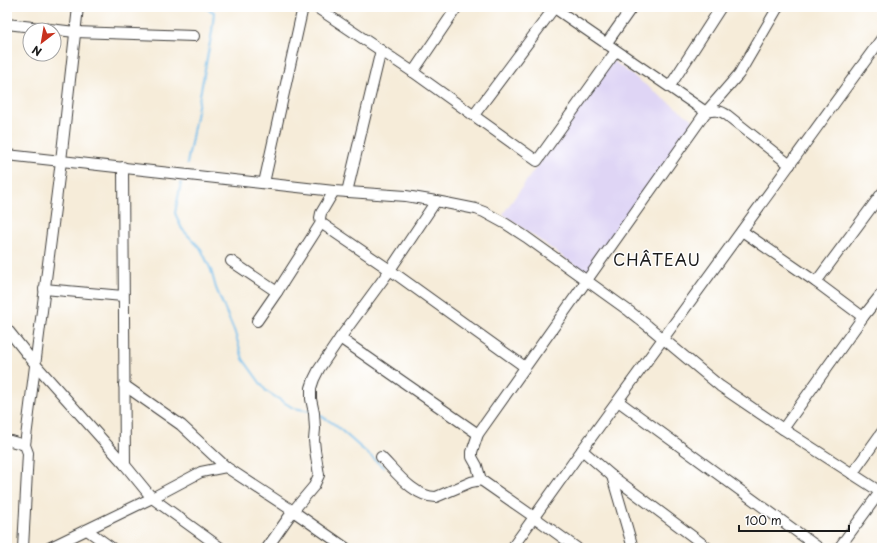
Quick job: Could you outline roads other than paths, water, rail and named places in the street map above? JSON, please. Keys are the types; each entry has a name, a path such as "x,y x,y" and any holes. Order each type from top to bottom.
{"street":[{"path":"23,548 28,453 25,445 61,161 78,7"},
{"path":"264,183 303,7"},
{"path":"316,7 413,72 537,162 616,51"},
{"path":"413,72 457,7"},
{"path":"474,115 554,7 706,112 714,110 721,111 727,115 790,165"},
{"path":"606,44 632,7"},
{"path":"670,86 721,7"},
{"path":"577,548 482,480 472,457 472,452 478,434 706,112 739,74 778,7"},
{"path":"7,24 75,32 194,36"},
{"path":"512,548 882,38"},
{"path":"347,192 381,50"},
{"path":"7,155 334,191 406,196 436,200 476,209 491,216 526,237 629,311 720,386 881,493 839,548"},
{"path":"123,167 125,465"},
{"path":"257,321 321,223 321,213 334,191"},
{"path":"816,282 882,193"},
{"path":"266,548 293,511 314,486 319,474 314,440 315,429 311,388 319,369 390,270 436,200"},
{"path":"321,223 390,270 525,367"},
{"path":"742,231 816,282 863,317"},
{"path":"231,261 277,292"},
{"path":"44,289 123,296"},
{"path":"783,429 863,317 882,294"},
{"path":"7,329 35,364 125,465 152,498 221,548"},
{"path":"340,338 478,434"},
{"path":"124,386 181,425 226,467 346,548"},
{"path":"618,401 819,548"},
{"path":"852,474 882,432"},
{"path":"7,440 25,445"},
{"path":"582,450 612,476 708,548"},
{"path":"381,458 409,486 418,492 431,497 436,497 472,482 482,480"},
{"path":"49,548 152,498 201,472 226,467"},
{"path":"612,476 633,548"},
{"path":"87,530 112,548"}],"waterway":[{"path":"187,164 212,32 214,12 204,7"},
{"path":"181,183 175,213 182,229 201,249 211,270 216,288 235,333 243,359 266,391 293,408 311,411"},
{"path":"317,413 334,424 383,467"}],"district":[{"name":"CHÂTEAU","path":"657,260"}]}
